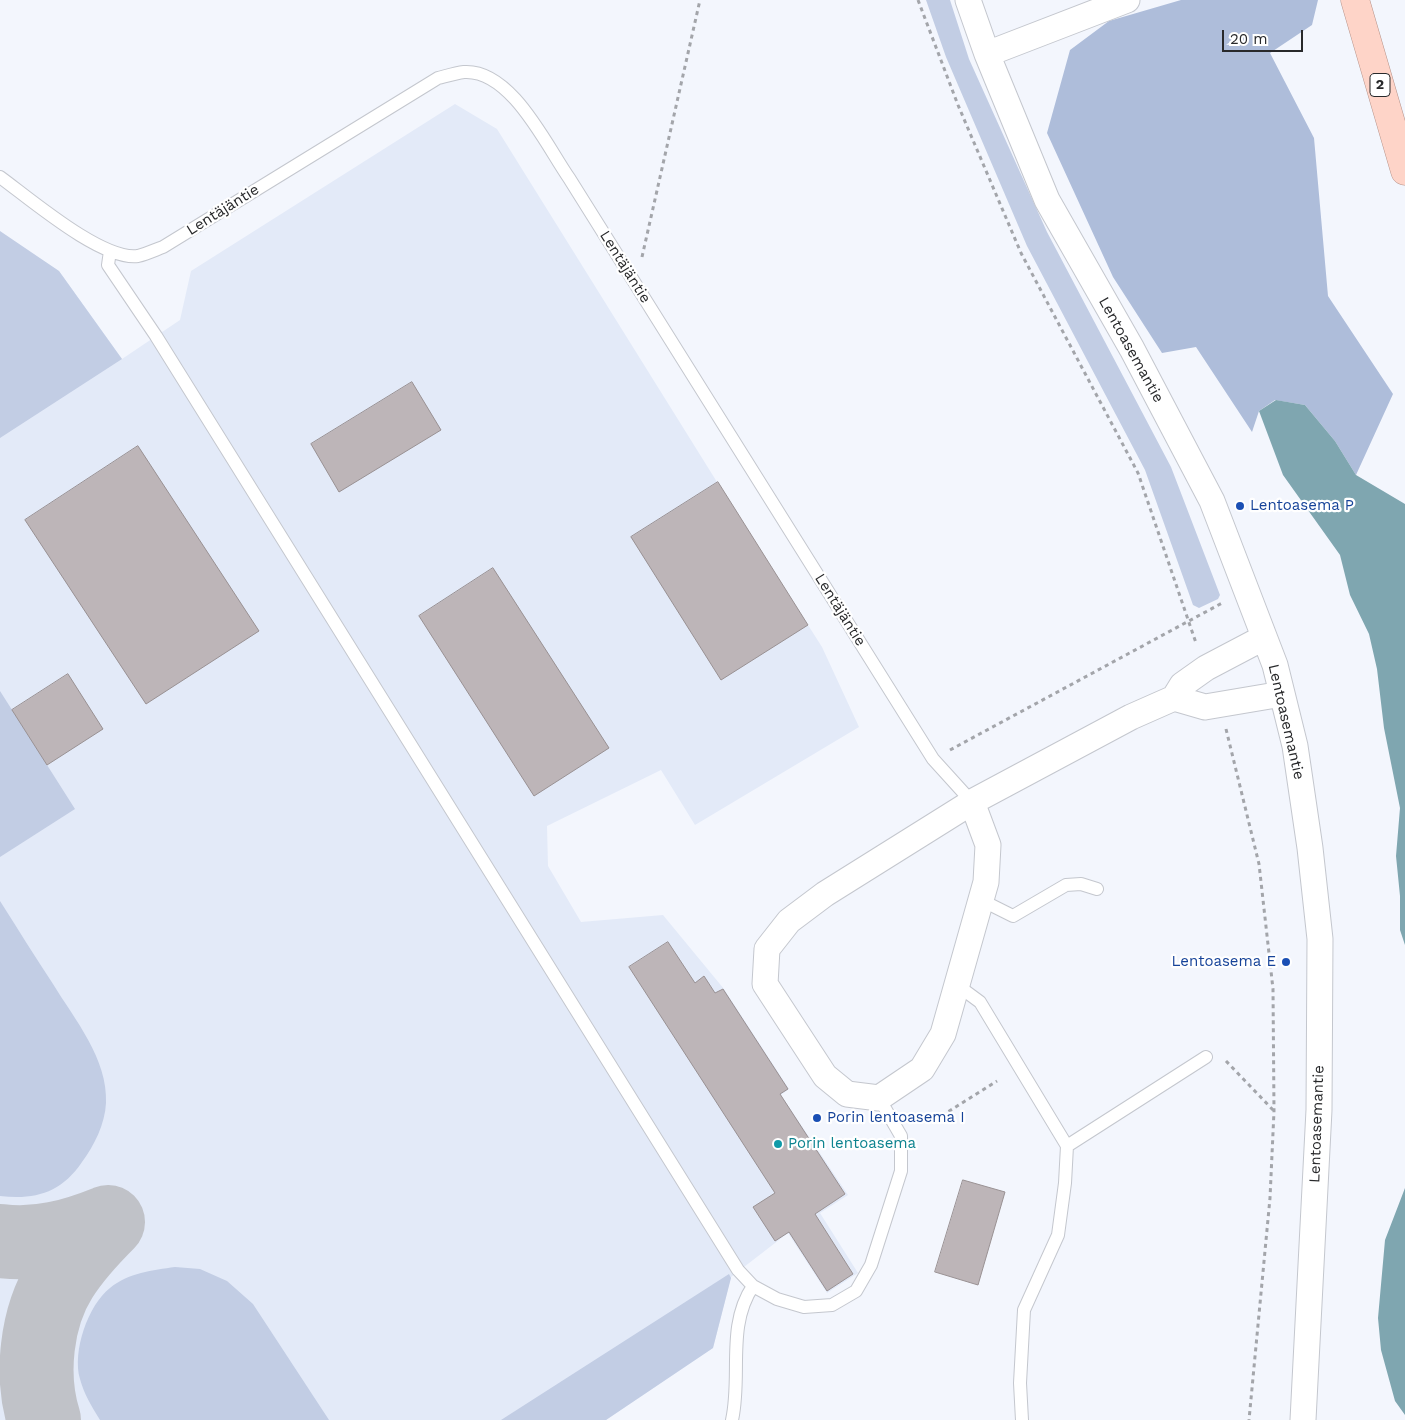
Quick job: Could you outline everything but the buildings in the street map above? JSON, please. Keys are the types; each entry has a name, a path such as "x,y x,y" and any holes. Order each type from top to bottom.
{"highway":[{"name":"2","path":"1355,0 1402,161"},
{"path":"1402,161 1405,178"}],"street":[{"name":"Lentoasemantie","path":"968,0 987,54 1047,200 1132,349 1212,501 1263,638 1275,665 1295,746 1310,848 1320,939 1319,1110 1303,1420"},
{"path":"987,54 1127,0"},
{"path":"972,802 988,845 986,882 943,1034 922,1069 879,1098 847,1094 825,1076 766,984 767,949 790,921 825,894 972,802 1132,717 1174,698 1182,684 1206,668 1263,638"},
{"path":"1174,698 1205,707 1282,694"}],"lane":[{"name":"Lentäjäntie","path":"110,251 136,256 163,247 438,78 466,72 492,78 514,95 933,758 972,802"},
{"path":"0,177 88,240 110,251 108,265 156,336 738,1270 753,1286 777,1300 804,1306 832,1305 856,1291 871,1265 901,1171 901,1136 879,1098"},
{"path":"981,900 1013,916 1066,885 1081,884 1097,889"},
{"path":"957,985 980,1002 1067,1146 1065,1183 1058,1235 1024,1310 1020,1383 1022,1420"},
{"path":"1067,1146 1206,1057"},
{"path":"732,1420 736,1400 739,1314 753,1286"}],"path":[{"path":"635,284 700,0"},
{"path":"918,0 958,105 1021,253 1138,473 1188,621 1206,668"},
{"path":"933,758 1188,621"},
{"path":"1218,706 1231,745 1259,864 1273,990 1274,1111 1270,1198 1249,1420"},
{"path":"1206,1057 1224,1059 1274,1111"},
{"path":"935,1120 997,1081"}],"shaded area":[{"path":"926,0 950,0 969,59 1047,232 1171,467 1220,595 1218,599 1199,608 1193,605 1145,470 1027,246 946,57"},
{"path":"1181,0 1318,0 1312,25 1270,53 1314,138 1328,296 1393,394 1356,475 1335,441 1305,405 1275,400 1259,411 1252,432 1196,347 1162,353 1113,277 1047,133 1070,50 1109,21"},
{"name":"Porin lentoasema","path":"455,104 497,129 822,647 859,727 695,825 661,770 547,826 548,866 581,922 663,915 724,989 789,1089 781,1095 848,1195 820,1213 858,1273 827,1293 788,1233 731,1277 713,1348 606,1420 0,1420 0,232 59,271 122,359 180,320 191,271"},
{"path":"0,231 59,271 122,359 0,438"},
{"path":"1276,400 1305,405 1335,441 1356,475 1405,504 1405,945 1400,930 1400,896 1396,856 1400,808 1384,728 1377,669 1369,634 1350,595 1340,555 1283,475 1259,411"},
{"path":"0,691 75,809 0,857"},
{"path":"0,901 88,1040 102,1071 105,1087 106,1103 101,1127 91,1149 74,1173 65,1181 46,1192 25,1197 0,1196"},
{"path":"1405,1188 1405,1415 1395,1401 1381,1350 1378,1318 1385,1240"},
{"path":"175,1267 200,1269 227,1281 253,1304 329,1420 100,1420 84,1390 78,1368 80,1343 89,1317 102,1296 117,1283 141,1273"},
{"path":"729,1274 731,1278 713,1348 606,1420 501,1420"}],"taxiway":[{"path":"0,1241 28,1242 55,1239 82,1232 108,1222"},
{"path":"44,1420 37,1385 37,1366 41,1328 46,1310 66,1270 108,1222"}],"place":[{"name":"Lentoasema P","path":"1240,506"},
{"name":"Lentoasema E","path":"1286,962"},
{"name":"Porin lentoasema I","path":"817,1118"},
{"name":"Porin lentoasema","path":"778,1144"}]}
